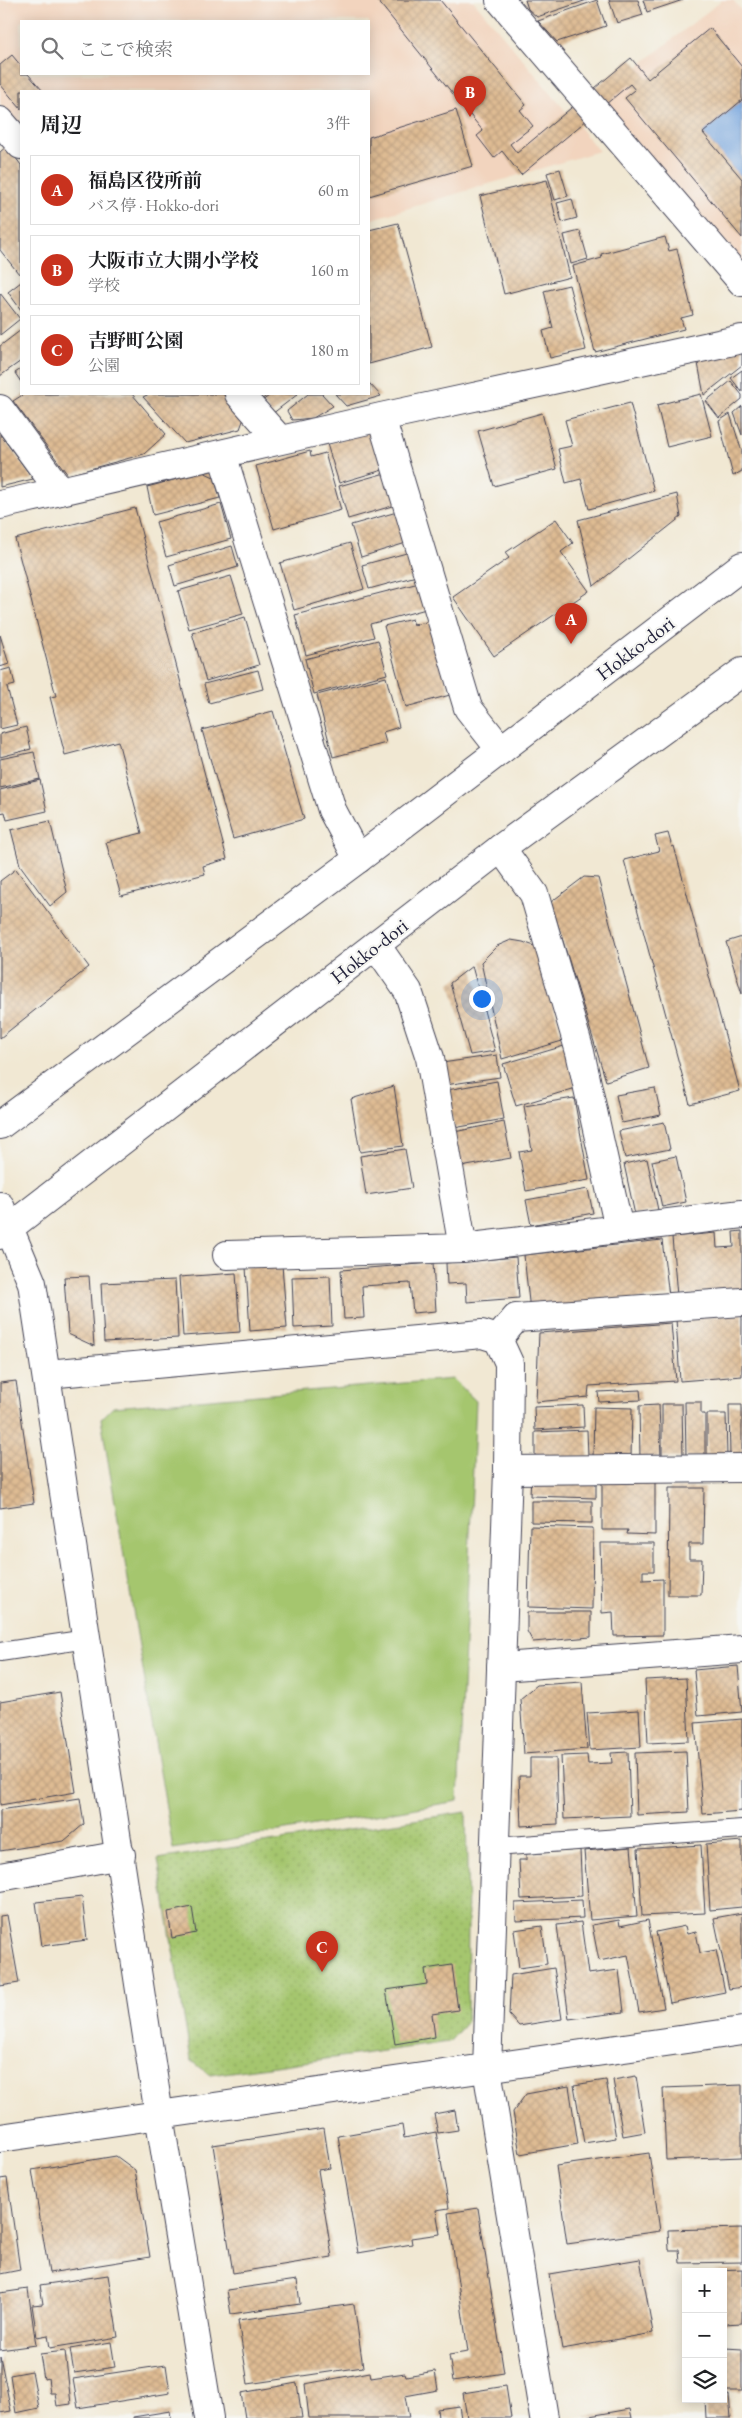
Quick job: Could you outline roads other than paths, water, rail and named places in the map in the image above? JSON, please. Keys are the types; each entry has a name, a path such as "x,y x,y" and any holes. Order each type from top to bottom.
{"street":[{"path":"500,0 742,282"},
{"path":"0,121 20,144"},
{"path":"0,505 381,417 742,339"},
{"path":"240,395 280,440"},
{"path":"0,409 60,491"},
{"path":"381,417 468,708 501,750"},
{"path":"222,454 332,810 358,860"},
{"name":"Hokko-dori","path":"0,1126 358,860 742,566"},
{"name":"Hokko-dori","path":"4,1223 376,946 501,848 742,672"},
{"path":"501,848 534,894 580,1052 619,1229"},
{"path":"376,946 408,991 430,1058 463,1248"},
{"path":"227,1255 463,1248 742,1214"},
{"path":"4,1223 32,1283 121,1855 159,2115 209,2418"},
{"path":"498,1339 516,1318 742,1302"},
{"path":"47,1374 482,1334 498,1339 510,1363 487,2069 544,2418"},
{"path":"508,1470 742,1468"},
{"path":"501,1667 742,1649"},
{"path":"0,1877 121,1855"},
{"path":"0,2138 742,2032"}],"lane":[{"path":"0,1652 87,1638"},
{"path":"494,1847 742,1829"}],"water":[{"path":"742,100 742,179 703,133"}],"place":[{"name":"大阪市立大開小学校","path":"470,117"},
{"name":"福島区役所前","path":"571,644"},
{"name":"吉野町公園","path":"322,1972"}]}
